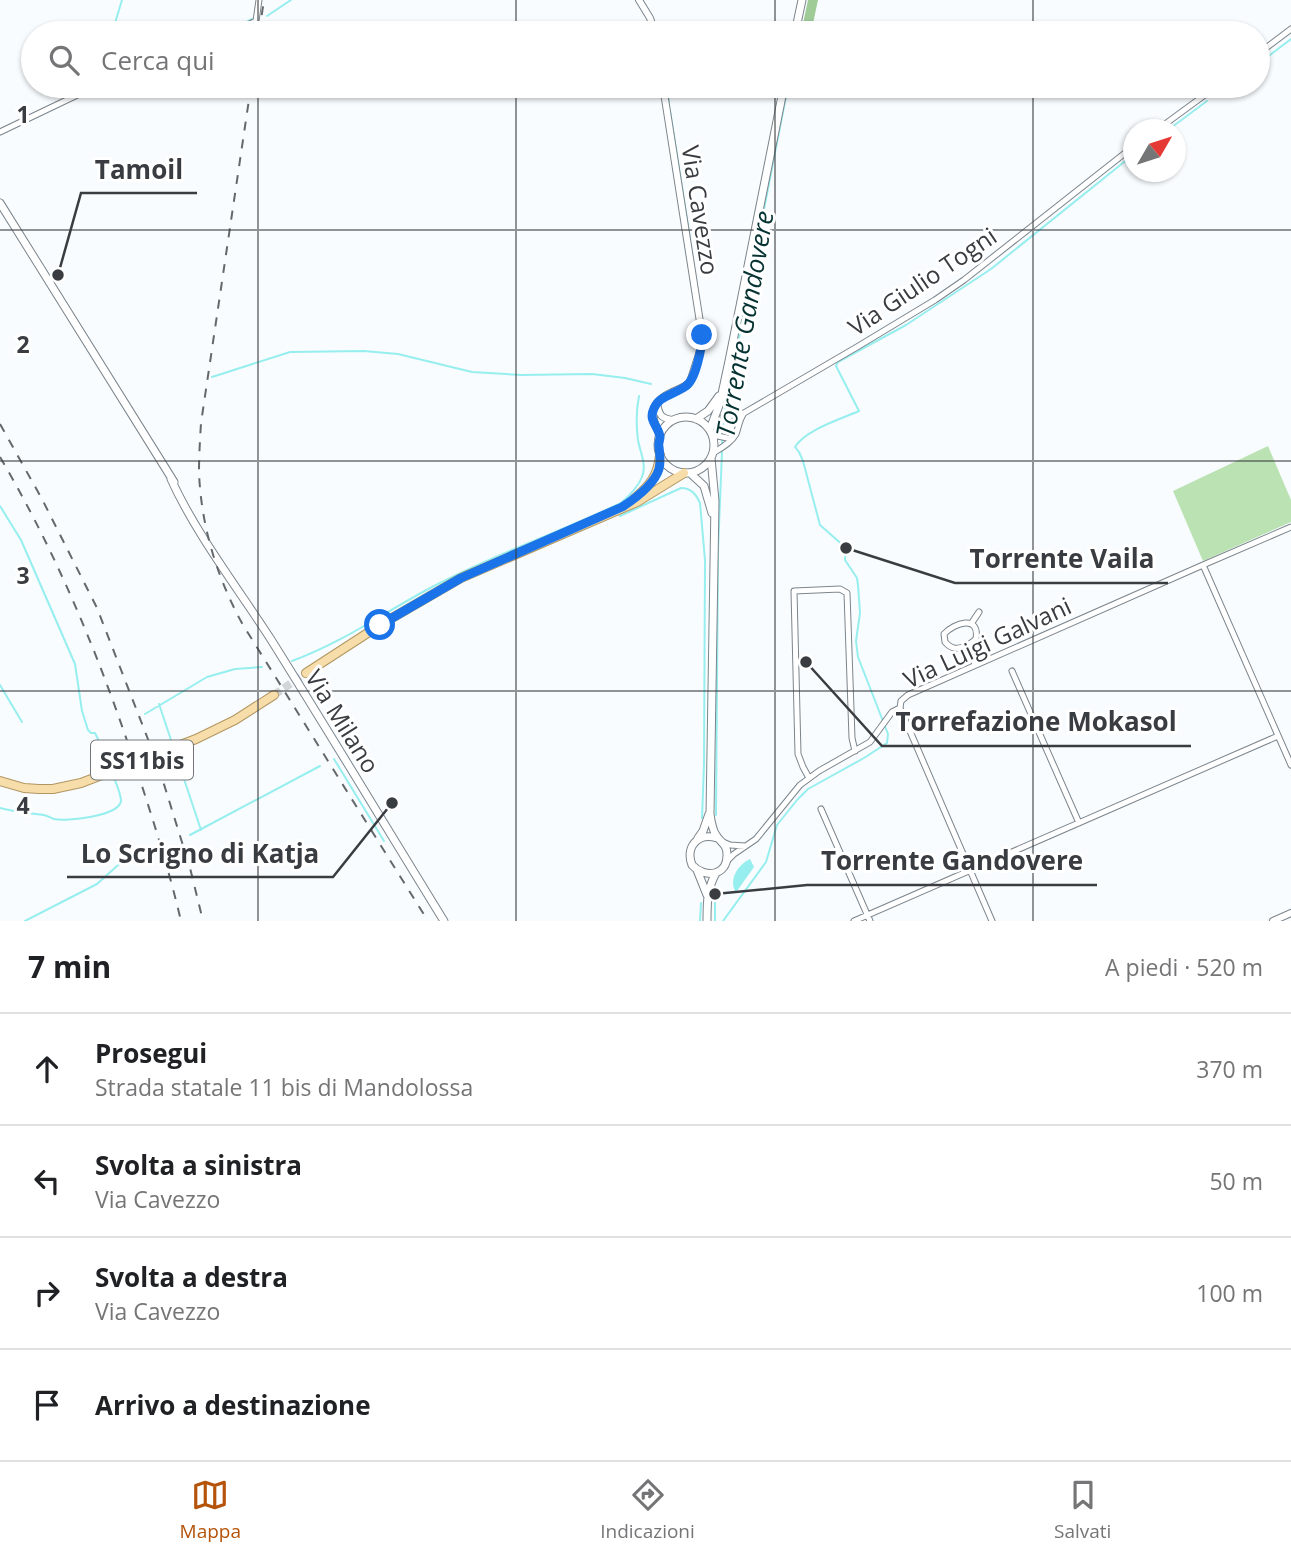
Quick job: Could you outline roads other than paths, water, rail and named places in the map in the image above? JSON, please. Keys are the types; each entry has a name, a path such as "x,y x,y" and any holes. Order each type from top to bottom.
{"main road":[{"path":"798,21 802,0"},
{"path":"707,895 692,865 690,851 710,814 715,501 713,434 782,98"},
{"name":"Via Milano","path":"0,204 239,584 253,612 444,921"},
{"path":"696,419 714,405 722,390"},
{"path":"622,507 641,493 655,477 659,468 660,436 667,425 684,417 696,419 704,423 713,434"},
{"path":"306,673 390,619 461,578 637,502 687,472 704,467 714,454"},
{"path":"660,455 668,466 687,472 704,486 714,521"},
{"name":"SS11bis","path":"0,780 38,789 81,783 216,730 274,695"},
{"path":"707,921 710,883 722,869 728,855 710,814"},
{"path":"697,840 703,836 720,840"},
{"path":"696,870 716,873"}],"street":[{"path":"256,21 259,0"},
{"path":"639,0 651,21"},
{"path":"1270,45 1291,29"},
{"path":"0,132 71,98"},
{"name":"Via Cavezzo","path":"657,403 690,382 702,341 665,98"},
{"path":"1172,119 1201,98"},
{"name":"Via Giulio Togni","path":"723,417 744,413 869,340 964,280 1123,154"},
{"path":"657,403 665,420 674,420"},
{"path":"657,403 652,417 660,436"},
{"path":"714,454 735,435 738,421 744,413"},
{"path":"713,434 732,439"},
{"name":"Via Luigi Galvani","path":"992,921 900,708 901,701 908,695 975,664 1291,527"},
{"path":"1203,565 1291,765"},
{"path":"809,778 798,754 794,591 840,589 847,593 852,738 855,751"},
{"path":"971,624 979,612"},
{"path":"963,623 971,624 977,635 967,646 960,649 951,648 945,642 944,634 963,623"},
{"path":"967,646 975,664"},
{"path":"1012,671 1079,823"},
{"name":"Via Luigi Galvani","path":"726,862 756,839 800,785 870,741 892,712 900,708"},
{"path":"854,921 868,918 970,870 1278,736"},
{"path":"821,809 868,918"},
{"path":"720,840 730,845 745,846"},
{"path":"1273,921 1291,913"}],"water":[{"path":"750,859 754,867 735,891 733,881 736,872"}],"waterway":[{"path":"116,21 122,0"},
{"path":"267,16 291,0"},
{"path":"248,21 252,19"},
{"path":"1270,55 1291,39"},
{"path":"668,98 669,102"},
{"name":"Torrente Gandovere","path":"724,415 786,98"},
{"path":"1183,119 1207,101"},
{"path":"670,111 690,239"},
{"path":"723,921 766,862 777,825 797,800 808,789 887,743 888,734 858,657 856,641 860,613 857,578 845,560 846,548 820,525 803,461 795,447 815,430 859,411 836,366 838,362 906,325 991,269 1123,163"},
{"path":"212,377 290,352 364,351 398,354 472,372 521,375 592,374 651,384"},
{"path":"292,661 347,636 457,574 621,503 636,488 643,472 637,429 639,396"},
{"name":"Torrente Gandovere","path":"722,446 723,420"},
{"name":"Torrente Gandovere","path":"716,815 718,550 722,452"},
{"path":"620,516 681,488 693,492 700,503 705,560 702,818"},
{"path":"0,506 21,540 75,664 82,711 88,730 95,733 112,769"},
{"path":"145,714 207,677 235,669 262,667"},
{"path":"0,685 22,722"},
{"path":"159,704 172,743"},
{"path":"175,752 201,830"},
{"path":"334,759 384,841"},
{"path":"190,835 320,766"},
{"path":"0,808 60,820 102,814 111,811 121,801 113,774"},
{"path":"25,921 97,884 117,866 144,848"},
{"name":"Torrente Gandovere","path":"715,894 715,921"},
{"path":"700,921 701,903"}],"tunnel":[{"path":"274,695 306,673"}],"railway":[{"path":"261,21 264,0"},
{"path":"249,98 201,423 200,492 207,532 225,589 243,625 428,921"},
{"path":"0,424 42,499 97,608 158,765 190,868 203,921"},
{"path":"0,457 42,535 96,657 147,800 181,921"}],"place":[{"name":"Tamoil","path":"58,275"},
{"name":"Torrente Vaila","path":"846,548"},
{"name":"Torrefazione Mokasol","path":"806,662"},
{"name":"Lo Scrigno di Katja","path":"392,803"},
{"name":"Torrente Gandovere","path":"715,894"}]}
